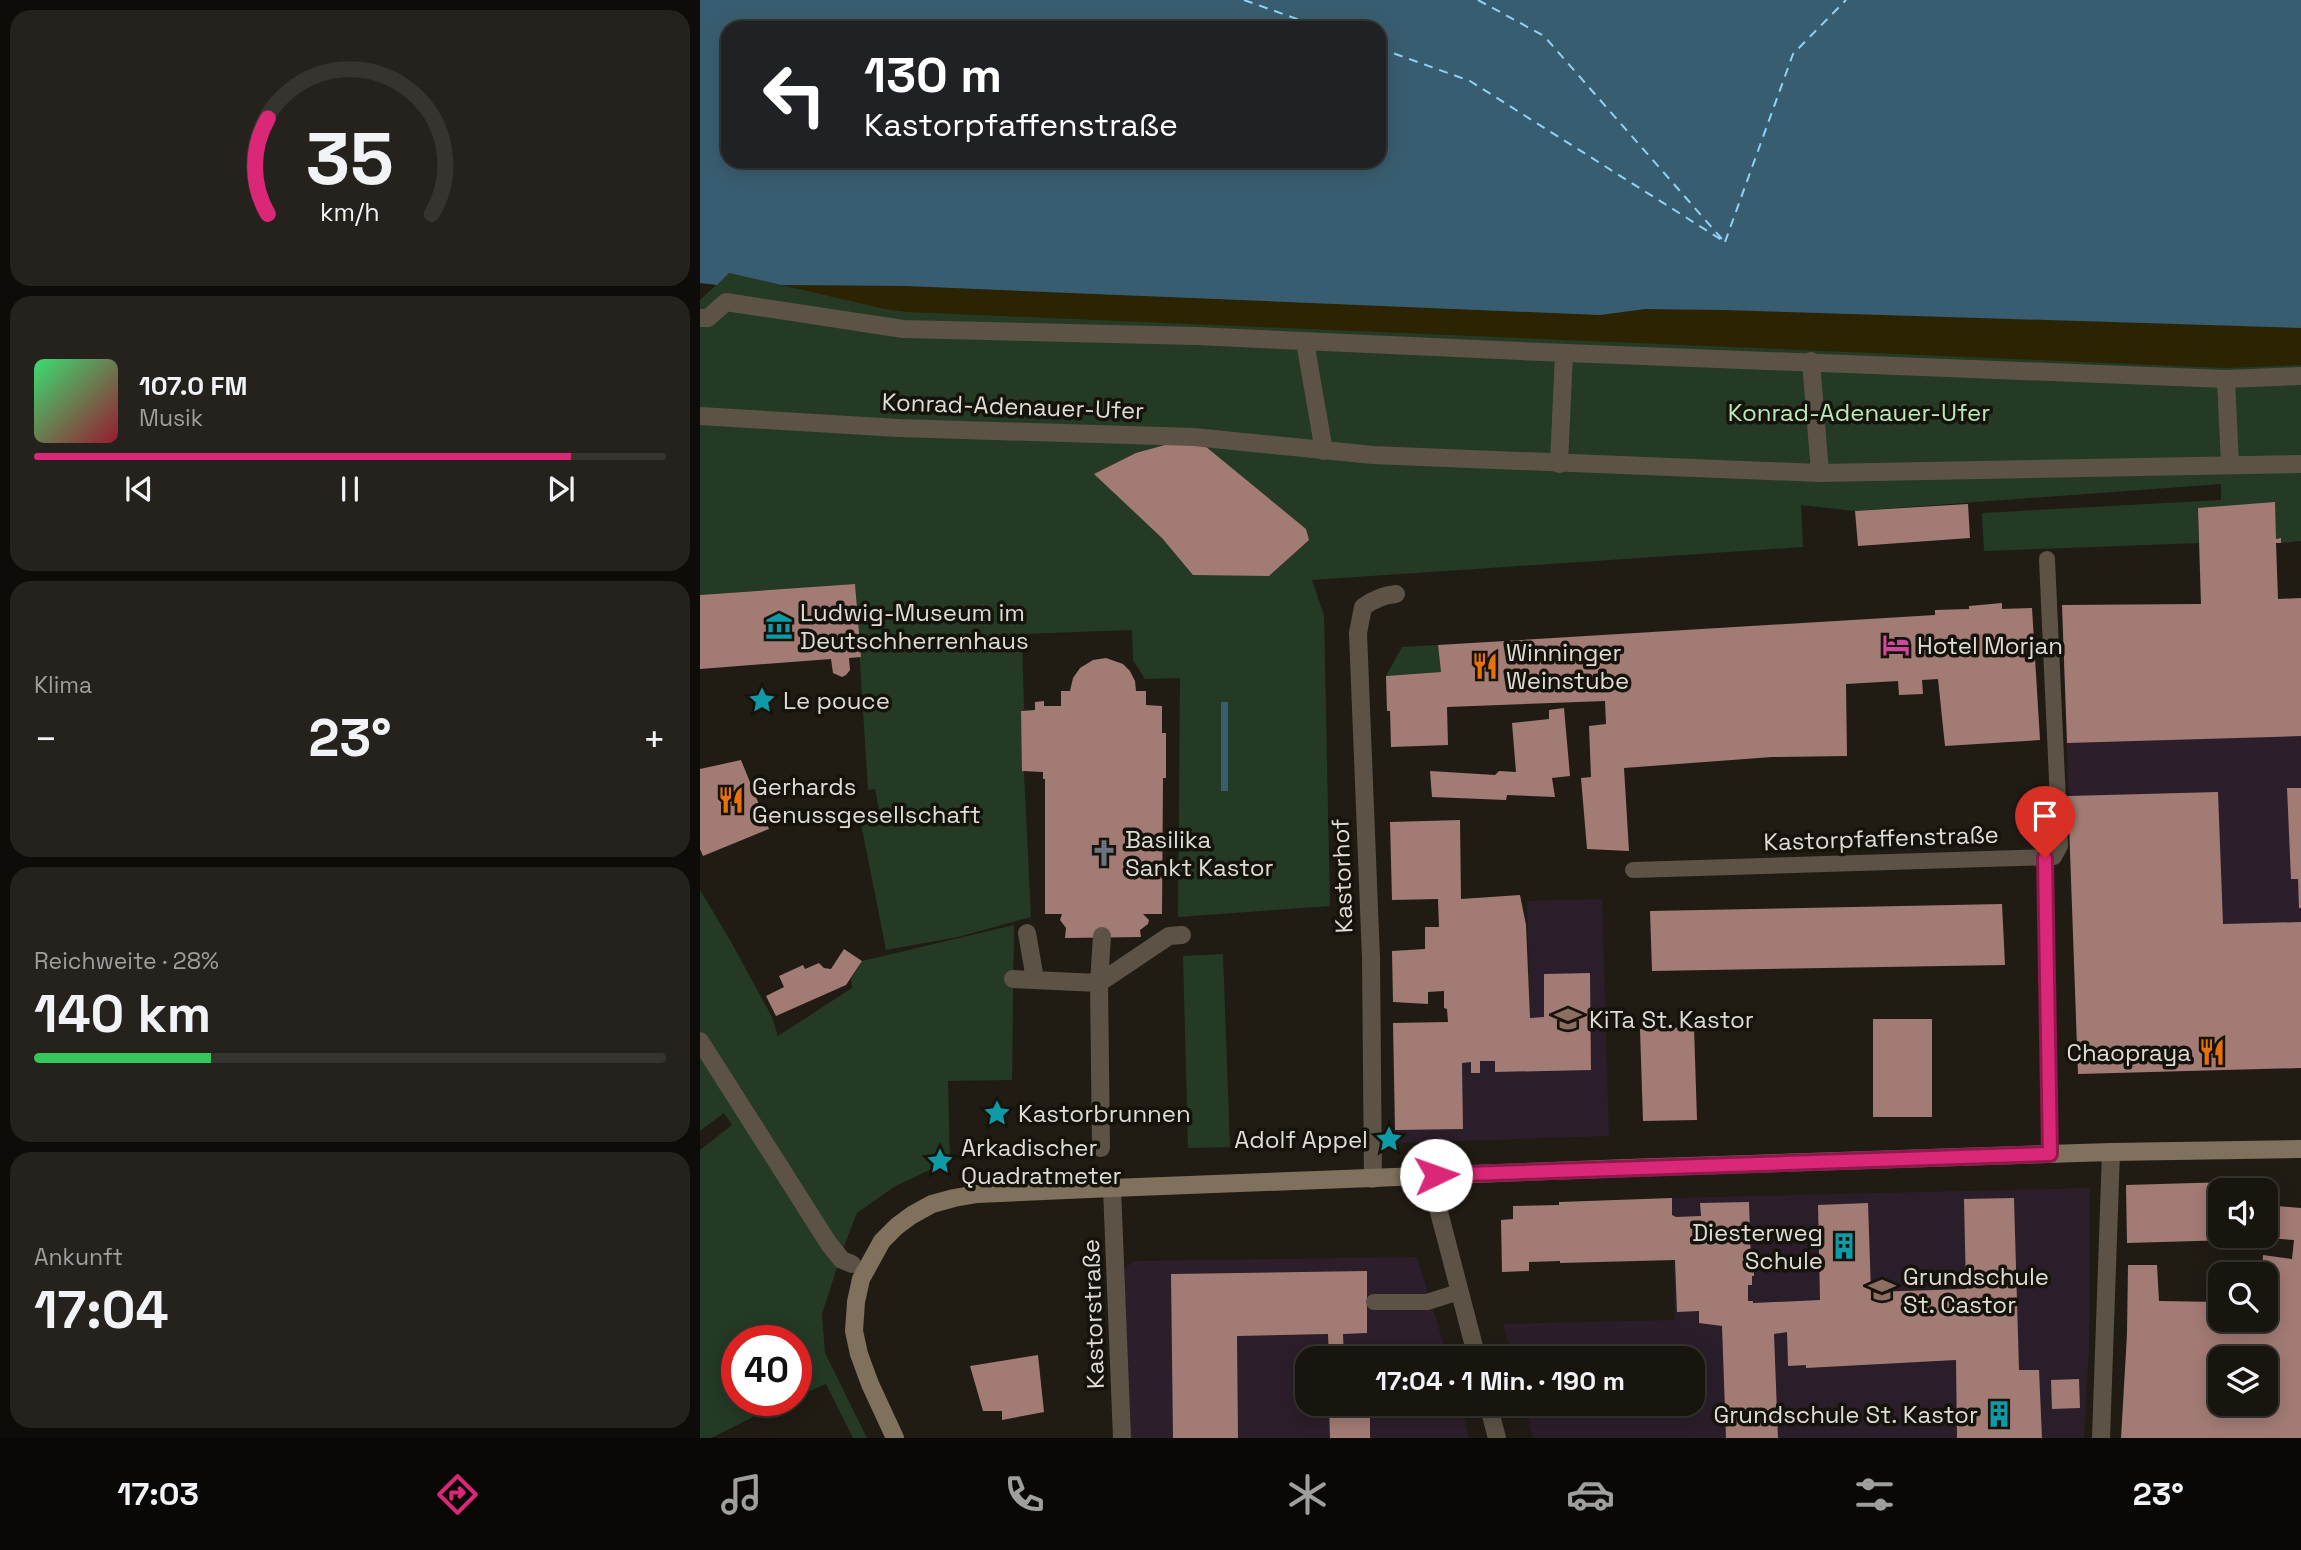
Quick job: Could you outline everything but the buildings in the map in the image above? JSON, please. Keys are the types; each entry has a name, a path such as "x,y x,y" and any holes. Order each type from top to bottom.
{"street":[{"path":"700,318 708,318 726,302 903,329 1196,337 2226,379 2301,376"},
{"path":"1305,342 1324,451"},
{"path":"1559,464 1564,352"},
{"path":"1811,361 1820,473"},
{"path":"2226,379 2230,465"},
{"name":"Konrad-Adenauer-Ufer","path":"700,416 898,428 1194,437 1324,451 1559,464 1820,473 2301,464"},
{"name":"Kastorhof","path":"1373,1179 1371,958 1358,633 1363,607 1372,600 1396,594"},
{"path":"1027,933 1035,979"},
{"path":"1101,1148 1099,983 1102,936"},
{"path":"1013,979 1099,983 1169,936 1182,936"},
{"path":"700,1041 829,1244 842,1260 859,1267"},
{"path":"895,1438 870,1384 854,1331 859,1267 882,1241 912,1215 932,1205 977,1195 1436,1175 2111,1152 2301,1149"},
{"path":"2101,1438 2111,1152"},
{"path":"1436,1175 1438,1208 1474,1346"},
{"name":"Kastorstraße","path":"1112,1188 1122,1438"},
{"path":"1491,1416 1497,1438"}],"lane":[{"path":"2047,559 2060,846 2054,857 2045,858 2050,1154"},
{"name":"Kastorpfaffenstraße","path":"1633,870 2045,858"},
{"path":"1374,1302 1427,1302 1459,1292"}],"shaded area":[{"path":"2232,507 2281,538 2276,543 2278,599 2301,598 2301,1068 2078,1074 2062,605 2201,604 2198,508"},
{"name":"KiTa St. Kastor","path":"1602,899 1609,1136 1396,1143 1393,1023 1530,1021 1527,901"},
{"name":"Grundschule St. Castor","path":"2090,1188 2089,1348 2084,1438 1533,1438 1527,1416 1705,1416 1705,1346 1509,1346 1503,1324 1675,1320 1672,1198"},
{"path":"1417,1257 1444,1346 1295,1346 1295,1416 1464,1416 1469,1438 1130,1438 1124,1270 1133,1261"}],"green space":[{"path":"729,273 781,285 2301,328 2301,541 2281,543 2281,539 2276,539 2232,507 2198,509 2199,543 1984,551 1982,513 2221,500 2221,484 1855,511 1801,505 1803,547 1312,580 1324,615 1330,906 1178,917 1180,678 1145,679 1133,660 1132,630 1022,634 1024,710 1021,711 1031,917 958,937 886,950 861,824 881,819 875,789 868,790 855,584 700,595 700,300"},
{"path":"1438,645 1441,672 1386,676 1402,647"},
{"path":"700,890 772,1017 778,1036 852,988 851,979 862,961 1014,925 1012,1080 948,1081 950,1160 894,1187 857,1213 822,1314 825,1353 867,1438 853,1438 826,1384 812,1390 812,1325 721,1325 721,1416 755,1416 711,1438 700,1438 700,1150 732,1125 724,1113 700,1131"},
{"path":"1223,954 1230,1147 1188,1148 1183,956"}],"sand":[{"path":"781,285 905,286 1600,315 1645,309 1723,310 2301,328 2301,365 2226,368 909,312"}],"water":[{"path":"700,0 2301,0 2301,328 1723,310 1645,309 1600,315 905,286 781,285 729,273 717,285 700,283"},
{"path":"1221,702 1228,702 1228,791 1221,791"}],"ferry route":[{"path":"1244,0 1302,21"},
{"path":"1478,0 1544,36 1722,239"},
{"path":"1725,242 1793,54 1846,0"},
{"path":"1386,51 1470,81 1725,242"}],"place":[{"name":"Ludwig-Museum im Deutschherrenhaus","path":"779,626"},
{"name":"Hotel Morjan","path":"1896,645"},
{"name":"Winninger Weinstube","path":"1485,666"},
{"name":"Le pouce","path":"762,700"},
{"name":"Gerhards Genussgesellschaft","path":"731,800"},
{"name":"Basilika Sankt Kastor","path":"1104,853"},
{"name":"KiTa St. Kastor","path":"1568,1019"},
{"name":"Chaopraya","path":"2212,1052"},
{"name":"Kastorbrunnen","path":"997,1113"},
{"name":"Adolf Appel","path":"1389,1139"},
{"name":"Arkadischer Quadratmeter","path":"940,1161"},
{"name":"Diesterweg Schule","path":"1844,1246"},
{"name":"Grundschule St. Castor","path":"1882,1290"},
{"name":"Grundschule St. Kastor","path":"1999,1414"}],"route":[{"path":"1436,1175 2050,1154 2045,858"}]}
